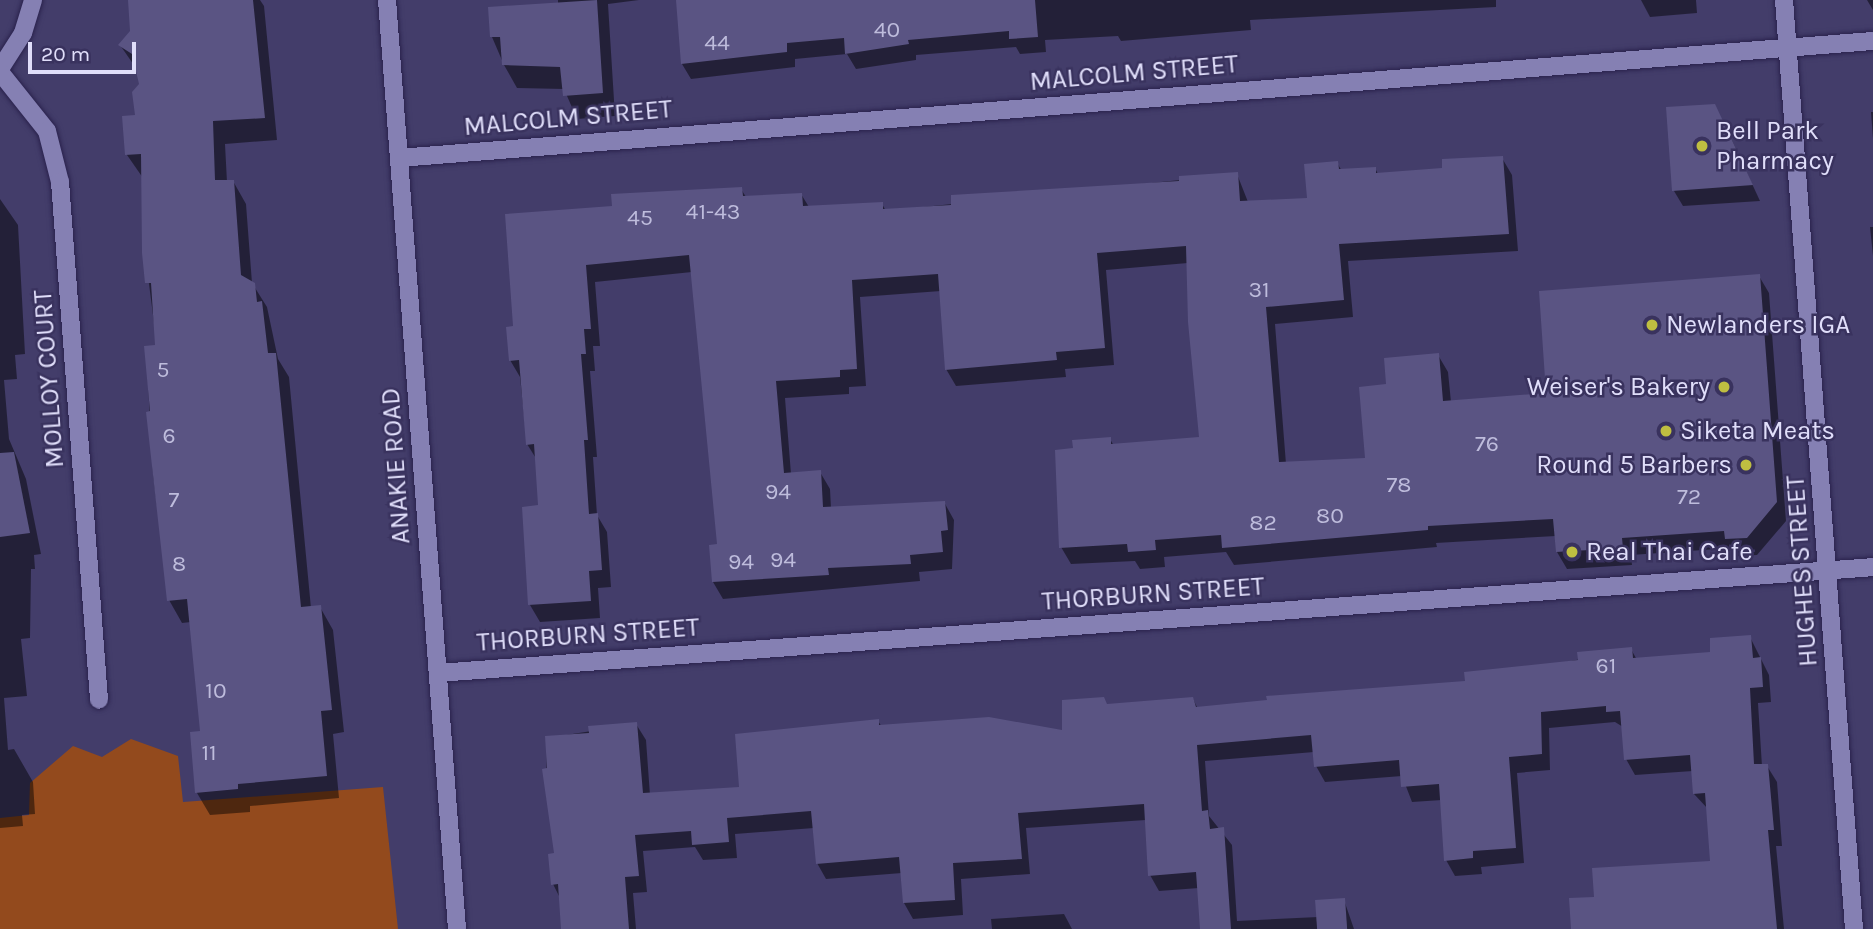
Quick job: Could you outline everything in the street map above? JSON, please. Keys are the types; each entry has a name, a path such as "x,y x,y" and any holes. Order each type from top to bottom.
{"street":[{"path":"0,71 23,33 33,0"},
{"name":"ANAKIE ROAD","path":"387,0 457,929"},
{"name":"HUGHES STREET","path":"1784,0 1854,929"},
{"name":"MALCOLM STREET","path":"399,158 1873,41"},
{"name":"MOLLOY COURT","path":"0,71 47,131 60,182 99,700"},
{"name":"THORBURN STREET","path":"438,673 1873,567"}],"shaded area":[{"path":"131,739 178,756 183,802 383,787 398,929 0,929 0,818 29,815 30,783 73,746 102,757"}],"building":[{"path":"128,0 253,0 265,118 213,121 215,180 234,180 241,275 255,283 257,302 262,301 268,353 276,353 301,607 321,605 332,710 321,711 327,776 238,784 238,789 195,793 190,732 200,731 187,599 167,601 146,412 150,411 144,346 155,345 151,283 145,283 142,253 141,154 125,155 122,116 135,115 132,92 139,84 132,54 118,45 130,31"},
{"path":"597,0 603,93 563,96 560,67 502,65 500,37 490,37 488,7"},
{"path":"676,0 1035,0 1038,37 1009,39 1009,31 908,40 909,44 845,54 844,38 787,43 787,52 681,64"},
{"name":"Bell Park Pharmacy","path":"1715,104 1753,185 1672,191 1666,107"},
{"path":"1503,156 1509,234 1339,244 1344,300 1266,307 1279,462 1365,458 1359,387 1386,384 1384,358 1439,353 1443,401 1546,393 1539,291 1760,274 1777,502 1747,538 1725,539 1724,531 1622,538 1623,548 1556,552 1553,519 1428,526 1428,530 1222,548 1221,535 1155,540 1156,550 1128,552 1127,544 1059,548 1055,450 1073,448 1072,440 1111,437 1111,444 1199,437 1188,322 1186,246 1097,253 1105,348 1056,352 1057,360 945,370 938,274 852,280 857,369 840,370 840,377 776,381 784,473 821,470 823,507 945,501 948,530 941,531 943,552 910,555 911,564 828,568 829,575 712,582 709,545 717,544 689,255 586,265 591,329 584,329 586,354 581,354 588,440 584,440 589,514 598,513 602,570 589,571 591,601 528,605 522,507 538,505 534,444 526,445 519,360 509,361 506,327 513,326 505,214 612,206 611,194 742,187 743,196 802,193 803,206 883,202 883,209 951,205 951,195 1179,181 1179,176 1238,172 1240,201 1307,198 1304,164 1338,161 1339,169 1376,167 1376,173 1442,168 1442,159"},
{"path":"14,452 30,533 0,537 0,453"},
{"path":"1751,635 1753,658 1761,657 1763,687 1750,688 1754,764 1768,764 1774,830 1768,830 1777,929 1571,929 1569,898 1594,897 1592,868 1710,861 1705,793 1693,794 1690,755 1624,760 1620,711 1606,712 1606,706 1541,712 1542,754 1509,757 1516,848 1473,851 1473,858 1444,861 1439,784 1401,787 1399,760 1314,767 1311,735 1197,745 1202,811 1208,810 1210,829 1224,827 1231,929 1200,929 1196,872 1148,876 1144,804 1018,813 1022,859 953,863 955,900 903,903 899,857 816,864 811,811 727,818 729,842 692,845 691,831 635,835 639,876 625,877 629,929 561,929 558,884 551,885 548,854 554,853 542,769 547,768 545,736 589,733 588,726 637,722 643,793 739,787 735,734 879,719 879,725 989,717 1062,730 1062,700 1104,697 1107,704 1193,697 1196,707 1267,700 1266,696 1465,681 1464,672 1578,660 1577,652 1632,647 1633,658 1710,652 1710,638"},
{"path":"1345,898 1347,929 1317,929 1315,900"}],"place":[{"name":"Bell Park Pharmacy","path":"1702,146"},
{"name":"Newlanders IGA","path":"1652,325"},
{"name":"Weiser's Bakery","path":"1724,387"},
{"name":"Siketa Meats","path":"1666,431"},
{"name":"Round 5 Barbers","path":"1746,465"},
{"name":"Real Thai Cafe","path":"1572,552"}]}
